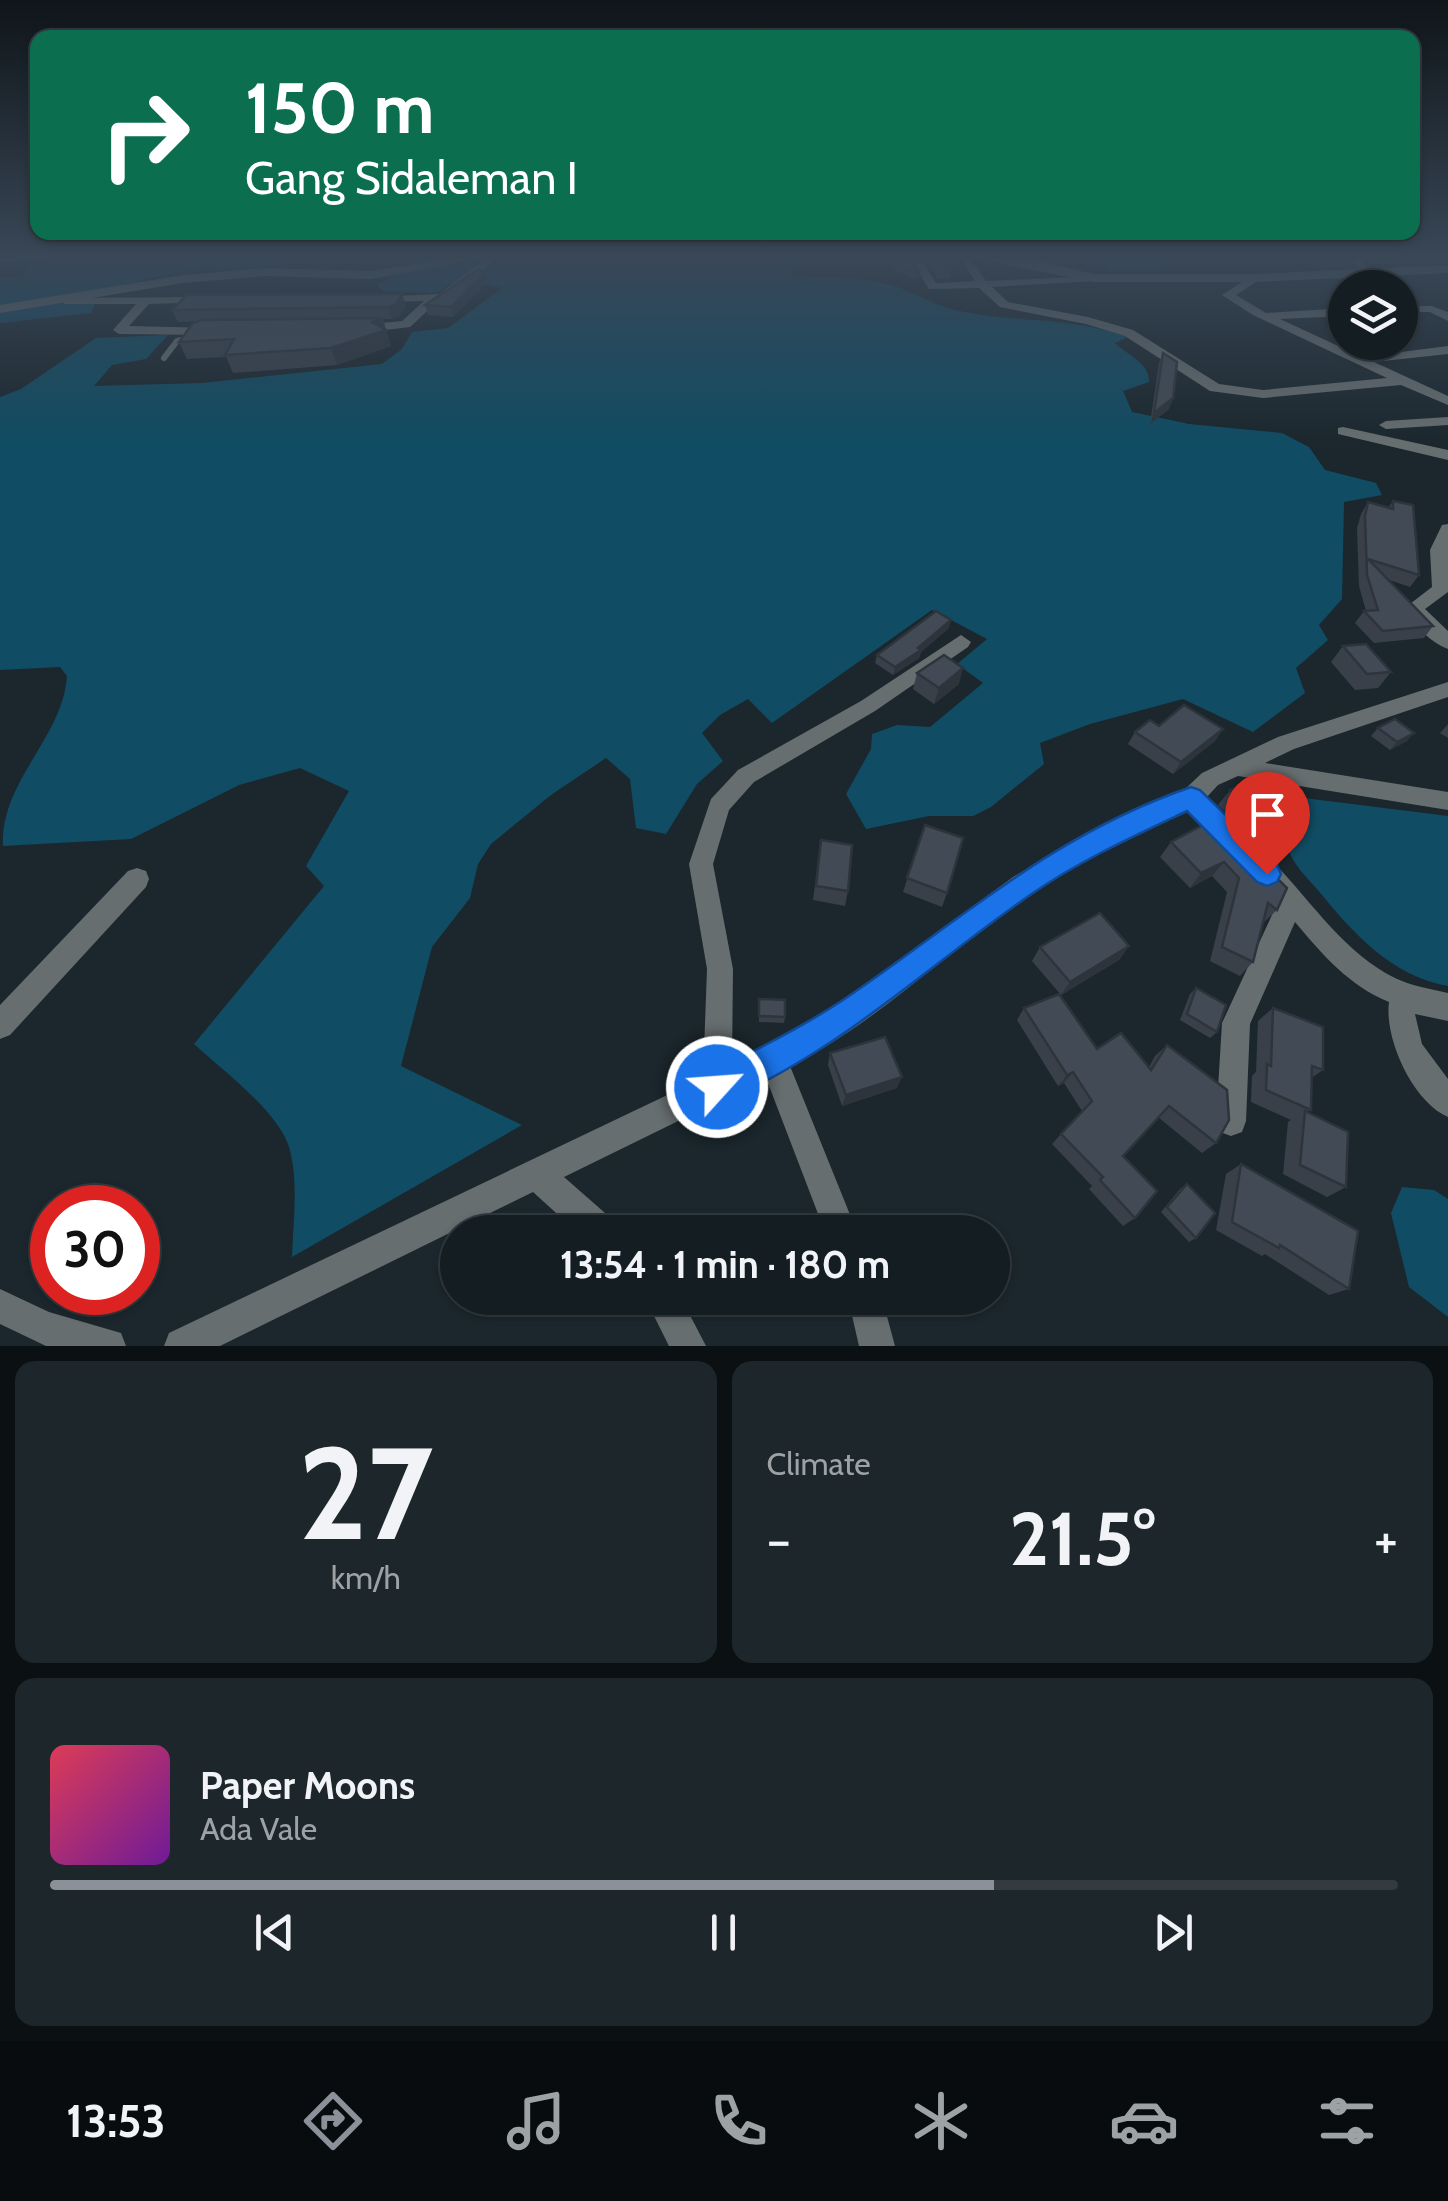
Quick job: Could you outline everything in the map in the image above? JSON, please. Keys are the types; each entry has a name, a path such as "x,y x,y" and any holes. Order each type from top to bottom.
{"street":[{"path":"129,319 119,330 222,331"},
{"path":"342,329 401,326 409,319"},
{"path":"1081,319 1129,333 1160,349 1207,384 1226,390 1263,394 1407,380"},
{"path":"1272,319 1328,343"},
{"path":"1418,353 1448,350"},
{"path":"1367,360 1440,392 1448,401"},
{"path":"1386,426 1448,422"},
{"path":"1343,432 1448,455"},
{"path":"1448,529 1439,540 1441,589 1416,606 1419,617 1448,642"},
{"path":"717,1087 720,970 700,864 719,806 746,776 868,706 961,642"},
{"path":"192,1344 773,1060 850,1013 1022,884 1087,845 1191,798 1210,779 1336,723 1448,688"},
{"path":"1237,767 1448,801"},
{"path":"1191,798 1292,899 1342,960 1403,998 1448,1007"},
{"path":"0,1025 137,879"},
{"path":"1231,1121 1236,1023 1292,899"},
{"path":"1403,998 1398,1019 1401,1035 1416,1064 1448,1102"},
{"path":"773,1060 834,1215"},
{"path":"539,1176 582,1215"},
{"path":"0,1306 44,1328 108,1346"},
{"path":"671,1315 688,1346"},
{"path":"869,1315 877,1346"}],"lane":[{"path":"164,358 177,341 205,331"}],"shaded area":[{"path":"0,319 38,319 0,323"},
{"path":"460,319 1018,319 1085,326 1128,337 1115,343 1142,364 1149,382 1123,391 1132,412 1189,424 1282,433 1309,447 1325,470 1376,483 1382,495 1344,502 1342,599 1319,625 1328,640 1296,668 1305,693 1253,732 1183,699 1090,724 1040,743 1044,764 991,807 973,816 929,816 866,829 846,794 871,749 872,734 897,725 930,727 983,683 957,664 987,639 932,610 772,723 748,699 720,715 702,733 723,761 697,784 666,834 636,828 630,779 606,758 551,795 491,844 478,864 470,898 432,947 401,1066 522,1125 292,1257 294,1174 283,1133 248,1092 194,1044 324,886 306,866 349,791 300,768 239,785 131,839 3,846 11,801 55,720 67,676 60,667 0,670 0,397 21,389 96,338 168,335 146,359 112,365 94,386 201,383 382,364 402,349 412,332 448,328"},
{"path":"1296,797 1448,816 1448,986 1408,973 1374,950 1301,871 1287,846 1279,804"},
{"path":"1402,1187 1434,1190 1448,1199 1448,1317 1409,1287 1391,1213"}],"building":[{"path":"380,319 372,322 386,330 331,348 225,355 234,339 179,342 193,323"},
{"path":"1163,353 1177,362 1173,398 1154,413"},
{"path":"1393,501 1413,505 1419,575 1368,559 1433,626 1383,631 1364,611 1378,610 1367,575 1368,502 1393,509"},
{"path":"936,611 951,620 918,648 921,650 895,667 877,655"},
{"path":"1366,644 1391,672 1367,674 1343,646"},
{"path":"944,655 963,668 939,688 917,673"},
{"path":"1184,705 1223,729 1181,762 1135,732 1150,720 1159,726"},
{"path":"1395,719 1414,733 1397,742 1378,728"},
{"path":"1255,778 1280,800 1268,806 1287,823 1273,830 1230,790"},
{"path":"1216,818 1287,888 1277,910 1268,903 1253,962 1222,947 1239,878 1224,862 1201,873 1171,842"},
{"path":"925,825 963,838 947,893 907,878"},
{"path":"821,840 852,845 848,891 816,886"},
{"path":"1100,913 1129,946 1070,982 1040,947"},
{"path":"1196,988 1226,1005 1217,1032 1187,1014"},
{"path":"1059,994 1097,1049 1121,1033 1151,1070 1167,1045 1227,1090 1229,1120 1216,1143 1169,1106 1123,1156 1157,1191 1135,1218 1100,1180 1103,1177 1061,1134 1092,1101 1073,1072 1067,1075 1024,1008"},
{"path":"759,999 785,1000 785,1017 759,1016"},
{"path":"1273,1008 1323,1027 1323,1070 1312,1066 1311,1110 1266,1090"},
{"path":"885,1037 902,1077 846,1095 830,1053"},
{"path":"1305,1111 1348,1132 1346,1187 1300,1165"},
{"path":"1241,1164 1358,1231 1349,1289 1280,1245 1279,1248 1232,1222"},
{"path":"1187,1184 1215,1213 1196,1238 1167,1207"}],"route":[{"path":"717,1087 787,1052 850,1013 1022,884 1087,845 1191,798 1267,874"}]}
